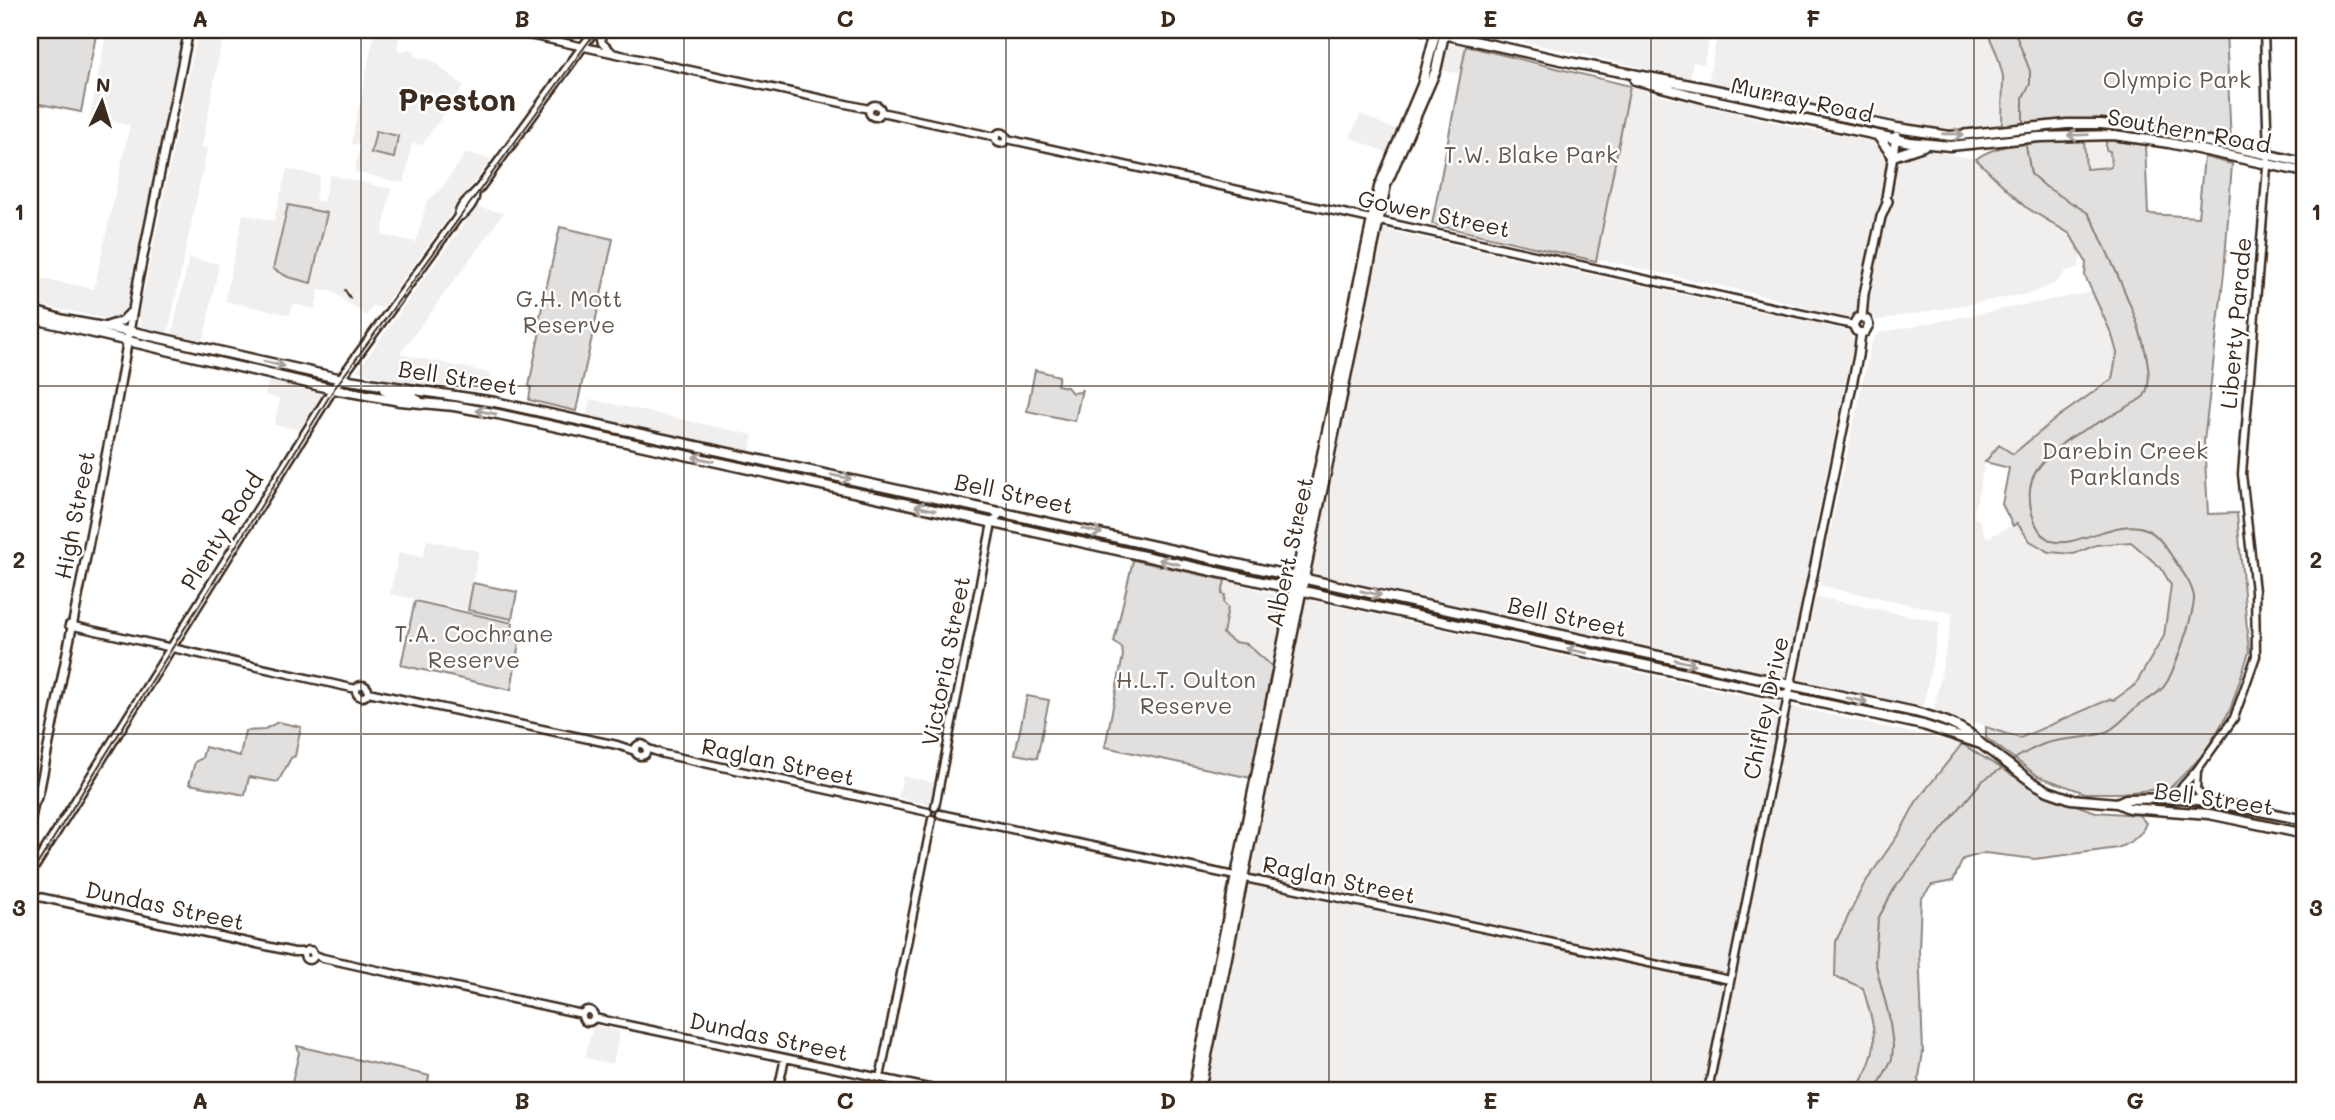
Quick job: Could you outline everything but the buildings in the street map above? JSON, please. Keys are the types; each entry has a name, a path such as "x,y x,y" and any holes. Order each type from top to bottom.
{"main road":[{"name":"High Street","path":"30,824 191,30"},
{"name":"Plenty Road","path":"30,874 333,389 467,201 475,194 597,30"},
{"name":"Murray Road","path":"1422,30 1574,64 1703,98 1878,136 1950,146 1995,143 2009,136"},
{"name":"Albert Street","path":"1287,643 1287,624 1300,578 1375,221 1425,87 1436,69 1440,32"},
{"name":"Murray Road","path":"1574,64 1706,88 1897,128 1950,136 2024,134"},
{"path":"1703,98 1706,88"},
{"name":"Southern Road","path":"2024,134 2067,124 2125,126 2267,159 2305,172"},
{"path":"1862,317 1864,294 1882,213 1888,201 1886,198 1897,128"},
{"path":"1994,133 1995,143"},
{"path":"1878,136 1893,156"},
{"path":"1893,156 1914,148 1934,145"},
{"name":"Southern Road","path":"2267,159 2305,163"},
{"name":"Bell Street","path":"30,310 341,379 504,404 1002,511 1927,716 1959,728 2032,782 2071,799 2118,803 2129,808 2187,811 2305,834"},
{"path":"103,327 122,321 132,311"},
{"path":"1862,317 1869,325 1865,332 1861,333 1856,331 1853,324 1857,318 1862,317"},
{"name":"Bell Street","path":"30,318 333,389 481,410 1449,624 1923,725 1981,744"},
{"name":"Chifley Drive","path":"1788,696 1861,333"},
{"path":"380,386 388,392 419,402 433,393"},
{"path":"1221,560 1236,577"},
{"path":"1282,587 1287,624"},
{"name":"Albert Street","path":"1193,1090 1297,590"},
{"path":"1449,624 1451,611"},
{"path":"1601,656 1604,644"},
{"path":"1661,669 1663,657"},
{"name":"Bell Street","path":"2118,803 2126,799 2166,797 2204,800 2305,820"},
{"path":"2238,820 2242,807"},
{"name":"Albert Street","path":"1200,1090 1239,877"}],"street":[{"path":"506,30 615,53"},
{"path":"597,30 601,43 615,53"},
{"name":"Liberty Parade","path":"2166,797 2180,789 2197,770 2238,711 2256,656 2255,596 2242,462 2267,159 2264,30"},
{"name":"Gower Street","path":"615,53 869,109 876,105 881,112 996,137 1003,132 1007,139 1853,324"},
{"path":"992,523 1002,511"},
{"name":"Victoria Street","path":"935,807 992,523"},
{"path":"71,626 171,648"},
{"name":"Raglan Street","path":"171,648 356,689 363,684 368,692 635,749 642,744 646,751 928,812"},
{"name":"Chifley Drive","path":"1708,1090 1788,696"},
{"path":"2197,770 2197,792 2204,800"},
{"path":"880,1078 932,819 928,812 935,807 940,814 938,818 932,819"},
{"name":"Raglan Street","path":"940,814 1730,980"},
{"name":"Dundas Street","path":"30,895 305,954 308,960 313,956 582,1014 585,1022 594,1018 937,1090"},
{"path":"778,1090 785,1058"}],"shaded area":[{"path":"107,30 186,30 126,312 112,320 30,303 30,276 94,289 130,125 90,117"},
{"path":"198,30 224,30 202,147 207,149 168,333 141,326 139,315"},
{"path":"375,30 401,30 397,50 415,51 414,56 431,60 464,86 422,145 412,143 404,183 354,172 360,145 351,144"},
{"path":"1512,30 1711,30 1704,64 1693,62 1690,78 1512,39"},
{"path":"1718,30 1990,30 1989,37 2003,76 2002,125 1952,129 1895,122 1708,83"},
{"path":"1445,46 1466,46 1462,74 1441,70"},
{"path":"1630,86 1795,127 1976,159 2024,206 2070,234 2081,256 2079,267 2066,271 2056,283 2032,293 1861,323 1761,295 1597,259"},
{"path":"1361,114 1398,131 1388,153 1350,137"},
{"path":"2084,140 2106,140 2111,167 2086,169"},
{"path":"466,153 491,159 382,308 373,306 366,316 330,289 319,289 315,309 293,304 290,315 225,301 243,214 274,221 287,169 320,176 315,200 323,202 330,175 391,189 382,235 416,242 427,201 440,190"},
{"path":"476,207 504,213 400,354 490,373 487,392 401,383 357,371"},
{"path":"1381,229 1850,331 1854,342 1787,680 1314,574 1310,569"},
{"path":"189,258 219,264 204,338 201,340 172,334"},
{"path":"2092,292 2112,335 2117,353 2112,379 2058,417 2013,454 1998,445 1985,462 1973,518 1978,518 1987,538 2017,523 2030,541 2049,552 2074,554 2096,545 2131,542 2161,568 2171,584 2164,636 2135,685 2114,700 2109,699 2020,738 1934,710 1953,613 1821,586 1819,582 1871,343 1878,333"},
{"path":"268,381 321,392 322,396 299,430 274,425 280,399 265,395"},
{"path":"590,399 753,435 750,451 587,415"},
{"path":"427,540 479,551 467,610 390,594 399,552 423,557"},
{"path":"1225,580 1276,595 1279,601 1277,651 1273,667 1247,644 1234,642 1223,634 1228,608 1222,594"},
{"path":"1818,597 1940,622 1923,707 1798,681 1815,599"},
{"path":"1305,599 1962,744 1916,802 1900,832 1863,886 1836,941 1863,988 1876,1035 1868,1070 1856,1090 1207,1090"},
{"path":"903,776 936,783 932,803 898,798"},
{"path":"593,1025 620,1031 613,1064 585,1058"}],"green space":[{"path":"30,30 97,30 81,112 30,102"},
{"name":"Olympic Park","path":"1990,30 2226,30 2231,144 2142,125 2062,122 2002,125 2003,76 1989,36"},
{"name":"T.W. Blake Park","path":"1466,46 1630,86 1596,261 1432,224"},
{"path":"376,131 398,136 394,158 371,153"},
{"name":"Darebin Creek Parklands","path":"2084,140 2086,169 2111,167 2106,140 2145,145 2148,214 2198,217 2204,157 2232,164 2224,273 2204,441 2208,514 2237,513 2249,652 2230,710 2204,754 2170,788 2121,793 2085,793 2038,776 1986,738 1986,727 2020,738 2110,699 2114,700 2135,685 2164,636 2171,585 2161,568 2131,542 2096,545 2074,554 2049,552 2030,541 2017,523 2013,526 2002,504 2009,468 1985,462 1999,445 2013,454 2058,417 2112,379 2117,353 2112,335 2085,276 2086,262 2070,234 2024,206 1976,159 1999,148 2013,145"},
{"path":"288,205 327,213 311,283 288,277 273,269"},
{"name":"G.H. Mott Reserve","path":"560,227 613,239 576,411 529,400 529,386 541,326 538,325"},
{"path":"1035,370 1059,376 1057,385 1067,387 1072,393 1082,389 1075,421 1027,411"},
{"path":"1006,518 1215,562 1286,583 1009,521"},
{"name":"H.L.T. Oulton Reserve","path":"1133,560 1225,580 1222,594 1225,595 1224,603 1228,607 1223,634 1234,642 1247,644 1273,667 1251,778 1105,747 1123,656 1122,648 1114,642"},
{"path":"473,583 517,592 512,619 468,610"},
{"name":"T.A. Cochrane Reserve","path":"415,601 513,623 511,637 521,631 511,690 401,665"},
{"path":"1457,616 1596,647 1598,652 1460,620"},
{"path":"1027,696 1049,700 1037,758 1015,754"},
{"path":"278,722 301,727 295,756 291,758 278,782 249,777 245,795 189,784 195,762 202,758 205,747 240,756 245,731 263,730"},
{"path":"1962,744 2043,794 2096,812 2139,815 2146,823 2142,832 2132,841 2118,848 2035,859 1985,853 1963,859 1953,881 1932,885 1921,899 1919,949 1923,1052 1917,1090 1856,1090 1870,1063 1873,1029 1863,988 1835,976 1836,941 1863,886 1900,832 1916,802"},
{"path":"297,1046 429,1076 427,1090 290,1090 299,1053"}],"waterway":[{"path":"2014,30 2030,71 2030,84 2023,97 2023,125"},
{"path":"2011,761 2044,744 2106,732 2158,693 2167,682 2179,653 2194,597 2188,581 2166,548 2146,529 2122,527 2061,542 2045,537 2035,523 2030,505 2030,487 2034,474 2050,454 2070,438 2140,399 2144,396 2149,381 2142,337 2096,227 2088,213 2046,187 2031,174 2025,141"},
{"path":"1876,1090 1892,1059 1893,1046 1889,1016 1875,962 1878,919 1894,889 1982,781 2004,767"}],"tram line":[{"path":"30,876 334,389 597,30"},
{"path":"345,290 350,298"}],"district":[{"name":"Preston","path":"457,101"}]}
